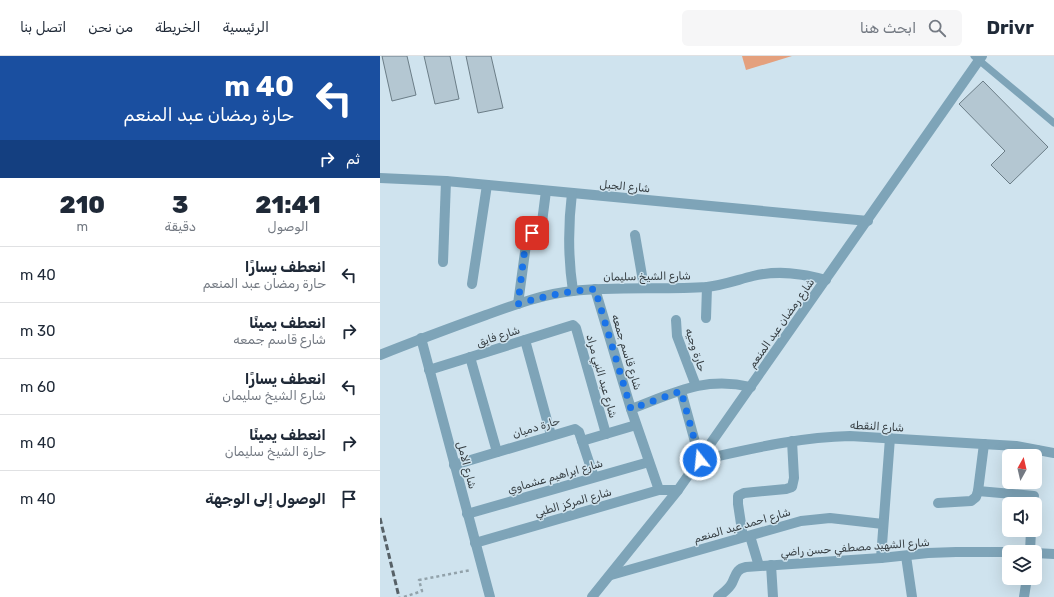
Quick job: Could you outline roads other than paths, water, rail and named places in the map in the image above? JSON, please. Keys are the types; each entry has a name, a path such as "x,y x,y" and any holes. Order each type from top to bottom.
{"street":[{"name":"شارع رمضان عبد المنعم","path":"592,597 611,575 700,460 868,221 979,58"},
{"name":"شارع الجبل","path":"380,178 446,181 868,221"},
{"path":"443,262 446,181"},
{"path":"472,284 487,185"},
{"path":"518,304 527,237 530,233 538,233 541,230 546,191"},
{"path":"572,193 568,234 573,290"},
{"path":"635,235 644,287"},
{"name":"شارع الشيخ سليمان","path":"380,355 421,338 518,304 540,297 573,290 644,287 707,287 718,286 754,276 780,272 804,274 826,280"},
{"path":"706,318 707,287"},
{"name":"شارع قاسم جمعه","path":"595,289 636,425 658,490"},
{"name":"حارة وجيه","path":"676,320 677,336 696,386"},
{"name":"شارع فايق","path":"429,370 570,325 575,326"},
{"name":"شارع عبد النبي مراد","path":"575,326 606,434"},
{"name":"شارع الامل","path":"421,338 490,597"},
{"path":"525,340 552,435"},
{"path":"470,357 497,452"},
{"path":"631,409 696,386 723,382 751,387"},
{"path":"681,391 700,460"},
{"path":"594,477 582,441 636,425"},
{"name":"حارة دميان","path":"454,465 575,429 579,432 582,441"},
{"name":"شارع النقطه","path":"700,460 792,441 826,436 890,438 1016,446 1032,449"},
{"path":"881,558 890,438"},
{"path":"759,566 747,536 738,504 738,496 744,493 786,489 792,487 794,478 792,441"},
{"path":"938,503 972,500 976,497 978,492 984,444"},
{"name":"شارع النقطه","path":"1042,451 1054,453"},
{"name":"شارع ابراهيم عشماوي","path":"467,514 649,462"},
{"name":"شارع المركز الطبي","path":"475,543 658,490 678,490"},
{"path":"978,492 1013,497"},
{"name":"شارع احمد عبد المنعم","path":"611,575 801,521 815,519 844,519 883,524"},
{"name":"شارع الشهيد مصطفي حسن راضي","path":"718,597 732,584 737,571 741,568 956,552 1002,552"},
{"path":"1042,553 1054,554"},
{"path":"906,556 912,597"},
{"path":"771,566 773,597"},
{"path":"1024,597 1025,585"}],"lane":[{"path":"979,58 1054,123"}],"railway":[{"path":"380,518 399,597"}]}
